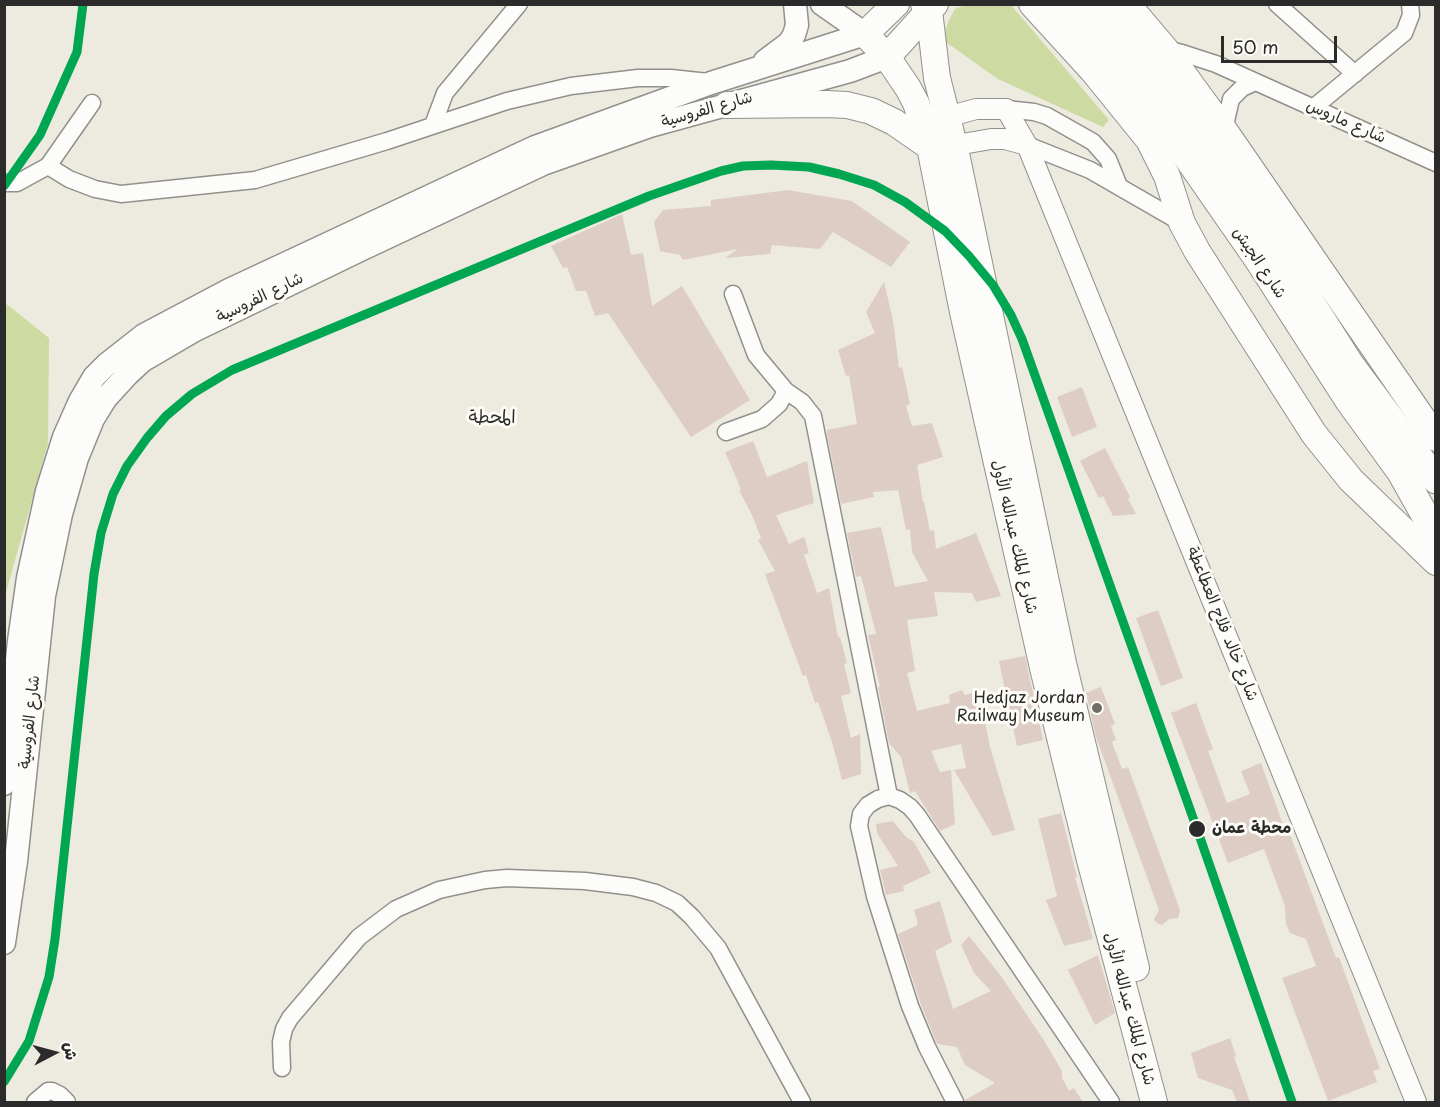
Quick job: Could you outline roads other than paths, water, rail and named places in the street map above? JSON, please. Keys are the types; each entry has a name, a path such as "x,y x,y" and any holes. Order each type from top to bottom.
{"highway":[{"name":"شارع الجيش","path":"1064,4 1104,49 1180,147 1257,258 1349,401 1400,471 1436,535"},
{"name":"شارع الجيش","path":"1096,4 1189,122 1275,246 1350,364 1436,480"}],"main road":[{"path":"740,74 774,56 789,43 797,25 795,4"},
{"name":"شارع الملك عبدالله الأول","path":"822,4 866,34 887,57 916,103 930,147 963,312 1043,668 1090,860 1154,1102"},
{"name":"شارع الفروسية","path":"4,784 18,641 28,579 47,491 64,437 80,401 94,377 107,364 144,335 229,290 535,147 711,83 866,34 897,4"},
{"path":"1032,4 1094,72 1149,140 1163,167 1182,223 1214,279 1314,434 1351,480 1436,561"},
{"name":"شارع الفروسية","path":"4,943 10,860 43,608 61,514 77,458 93,419 106,398 126,375 142,361 195,330 543,164 650,126 850,71 887,57 929,7"},
{"name":"شارع الملك عبدالله الأول","path":"929,7 937,78 956,149 1063,663 1170,1102"},
{"path":"1134,7 1224,129 1436,438"},
{"path":"727,105 847,105 871,111 894,122 930,147"}],"street":[{"path":"433,125 446,93 519,4"},
{"path":"1276,4 1355,74"},
{"path":"1313,108 1404,33 1411,15 1410,4"},
{"name":"شارع ماروس","path":"1164,49 1200,58 1436,163"},
{"path":"48,166 69,179 111,193 130,194 255,180 507,101 571,86 638,78 671,78 711,83"},
{"path":"1224,129 1232,99 1242,88 1255,82"},
{"path":"4,183 17,183 48,166 92,103"},
{"path":"947,117 976,109 1006,109 1047,116 1093,142 1108,159 1119,186"},
{"name":"شارع خالد فلاح العطاعطة","path":"1006,109 1028,145 1045,218 1416,1102"},
{"path":"956,149 968,143 992,139 1005,139 1028,145 1075,162 1182,223"},
{"path":"733,294 756,355 786,391 813,416 889,796"},
{"path":"726,432 762,419 779,404 786,391"},
{"path":"955,1102 927,1047 910,1006 875,896 861,837 859,826 861,814 868,805 889,796 900,800 917,815 1111,1102"},
{"path":"282,1068 281,1042 284,1029 294,1013 359,937 396,909 439,890 485,880 507,878 585,881 633,886 656,893 677,903 692,917 718,948 802,1102"},
{"path":"35,1102 48,1091 60,1095 67,1102"}],"place":[{"name":"Hedjaz Jordan Railway Museum","path":"1097,708"},
{"name":"محطة عمان","path":"1197,829"}],"district":[{"name":"المحطة","path":"492,418"}]}
